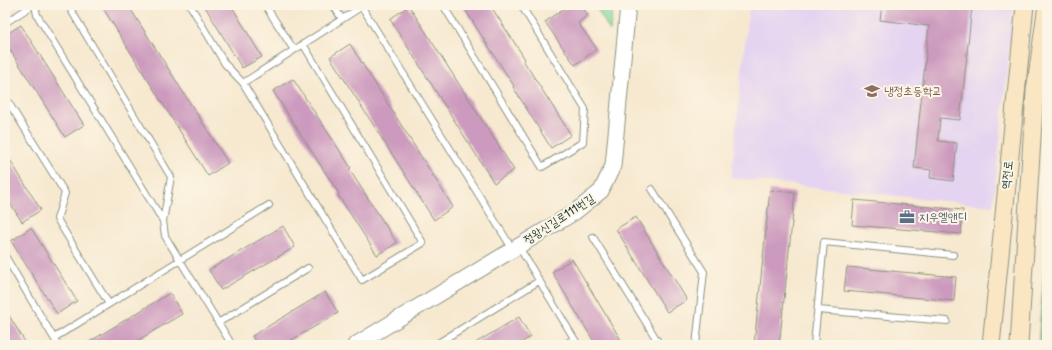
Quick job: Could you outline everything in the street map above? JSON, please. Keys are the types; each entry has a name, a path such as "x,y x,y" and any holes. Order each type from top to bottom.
{"main road":[{"name":"역전로","path":"991,345 1025,5"},
{"name":"역전로","path":"1019,345 1035,91 1047,5"}],"street":[{"name":"정왕신길로111번길","path":"355,345 575,212 601,192 613,166 628,5"}],"lane":[{"path":"5,23 34,5 37,15 163,221"},
{"path":"68,5 171,176 163,221 165,236 232,345"},
{"path":"190,5 225,64 242,82 362,280 423,243 303,44"},
{"path":"265,5 294,50"},
{"path":"333,5 342,19"},
{"path":"443,5 542,167 584,142 585,109 521,5"},
{"path":"242,82 364,6 515,248 539,281 578,345"},
{"path":"5,97 65,193 57,219 108,304"},
{"path":"652,189 704,272 696,345"},
{"path":"54,338 269,204"},
{"path":"593,237 660,345"},
{"path":"814,345 824,242 953,255"},
{"path":"5,256 58,345"},
{"path":"218,323 308,268"},
{"path":"435,345 539,281"},
{"path":"818,310 947,321"},
{"path":"564,345 574,339"}],"shaded area":[{"name":"냉정초등학교","path":"749,5 1014,5 993,206 731,178"}],"green space":[{"path":"595,5 613,5 610,31"},
{"path":"1047,233 1047,345 1038,345"}],"building":[{"path":"101,5 128,5 228,163 208,176"},
{"path":"204,5 231,5 262,57 242,68"},
{"path":"462,5 490,5 571,135 551,148 513,87 514,86"},
{"path":"569,5 581,5 588,15 578,23 597,49 575,65 545,22"},
{"name":"냉정초등학교","path":"882,5 972,6 960,120 940,118 938,141 957,143 953,181 930,178 931,170 914,168 929,26 880,20"},
{"path":"409,6 514,170 494,183 390,19"},
{"path":"21,25 84,125 65,137 5,42 5,35"},
{"path":"350,44 453,207 434,220 330,57"},
{"path":"293,79 351,168 349,169 397,243 377,255 273,91"},
{"path":"5,152 41,210 22,222 5,195"},
{"path":"770,190 795,193 782,319 779,345 754,345"},
{"path":"854,200 963,210 961,234 852,225"},
{"path":"636,217 687,300 667,312 616,229"},
{"path":"283,226 295,247 221,290 209,270"},
{"path":"31,228 77,301 57,314 11,241"},
{"path":"572,259 624,345 596,345 552,272"},
{"path":"847,267 956,277 954,301 844,291"},
{"path":"325,292 338,313 283,345 257,345 252,336"},
{"path":"170,293 182,314 130,345 84,345"},
{"path":"5,309 27,345 5,345"},
{"path":"519,317 531,337 517,345 472,345"}],"place":[{"name":"냉정초등학교","path":"872,91"},
{"name":"지우엘앤디","path":"907,217"}]}
